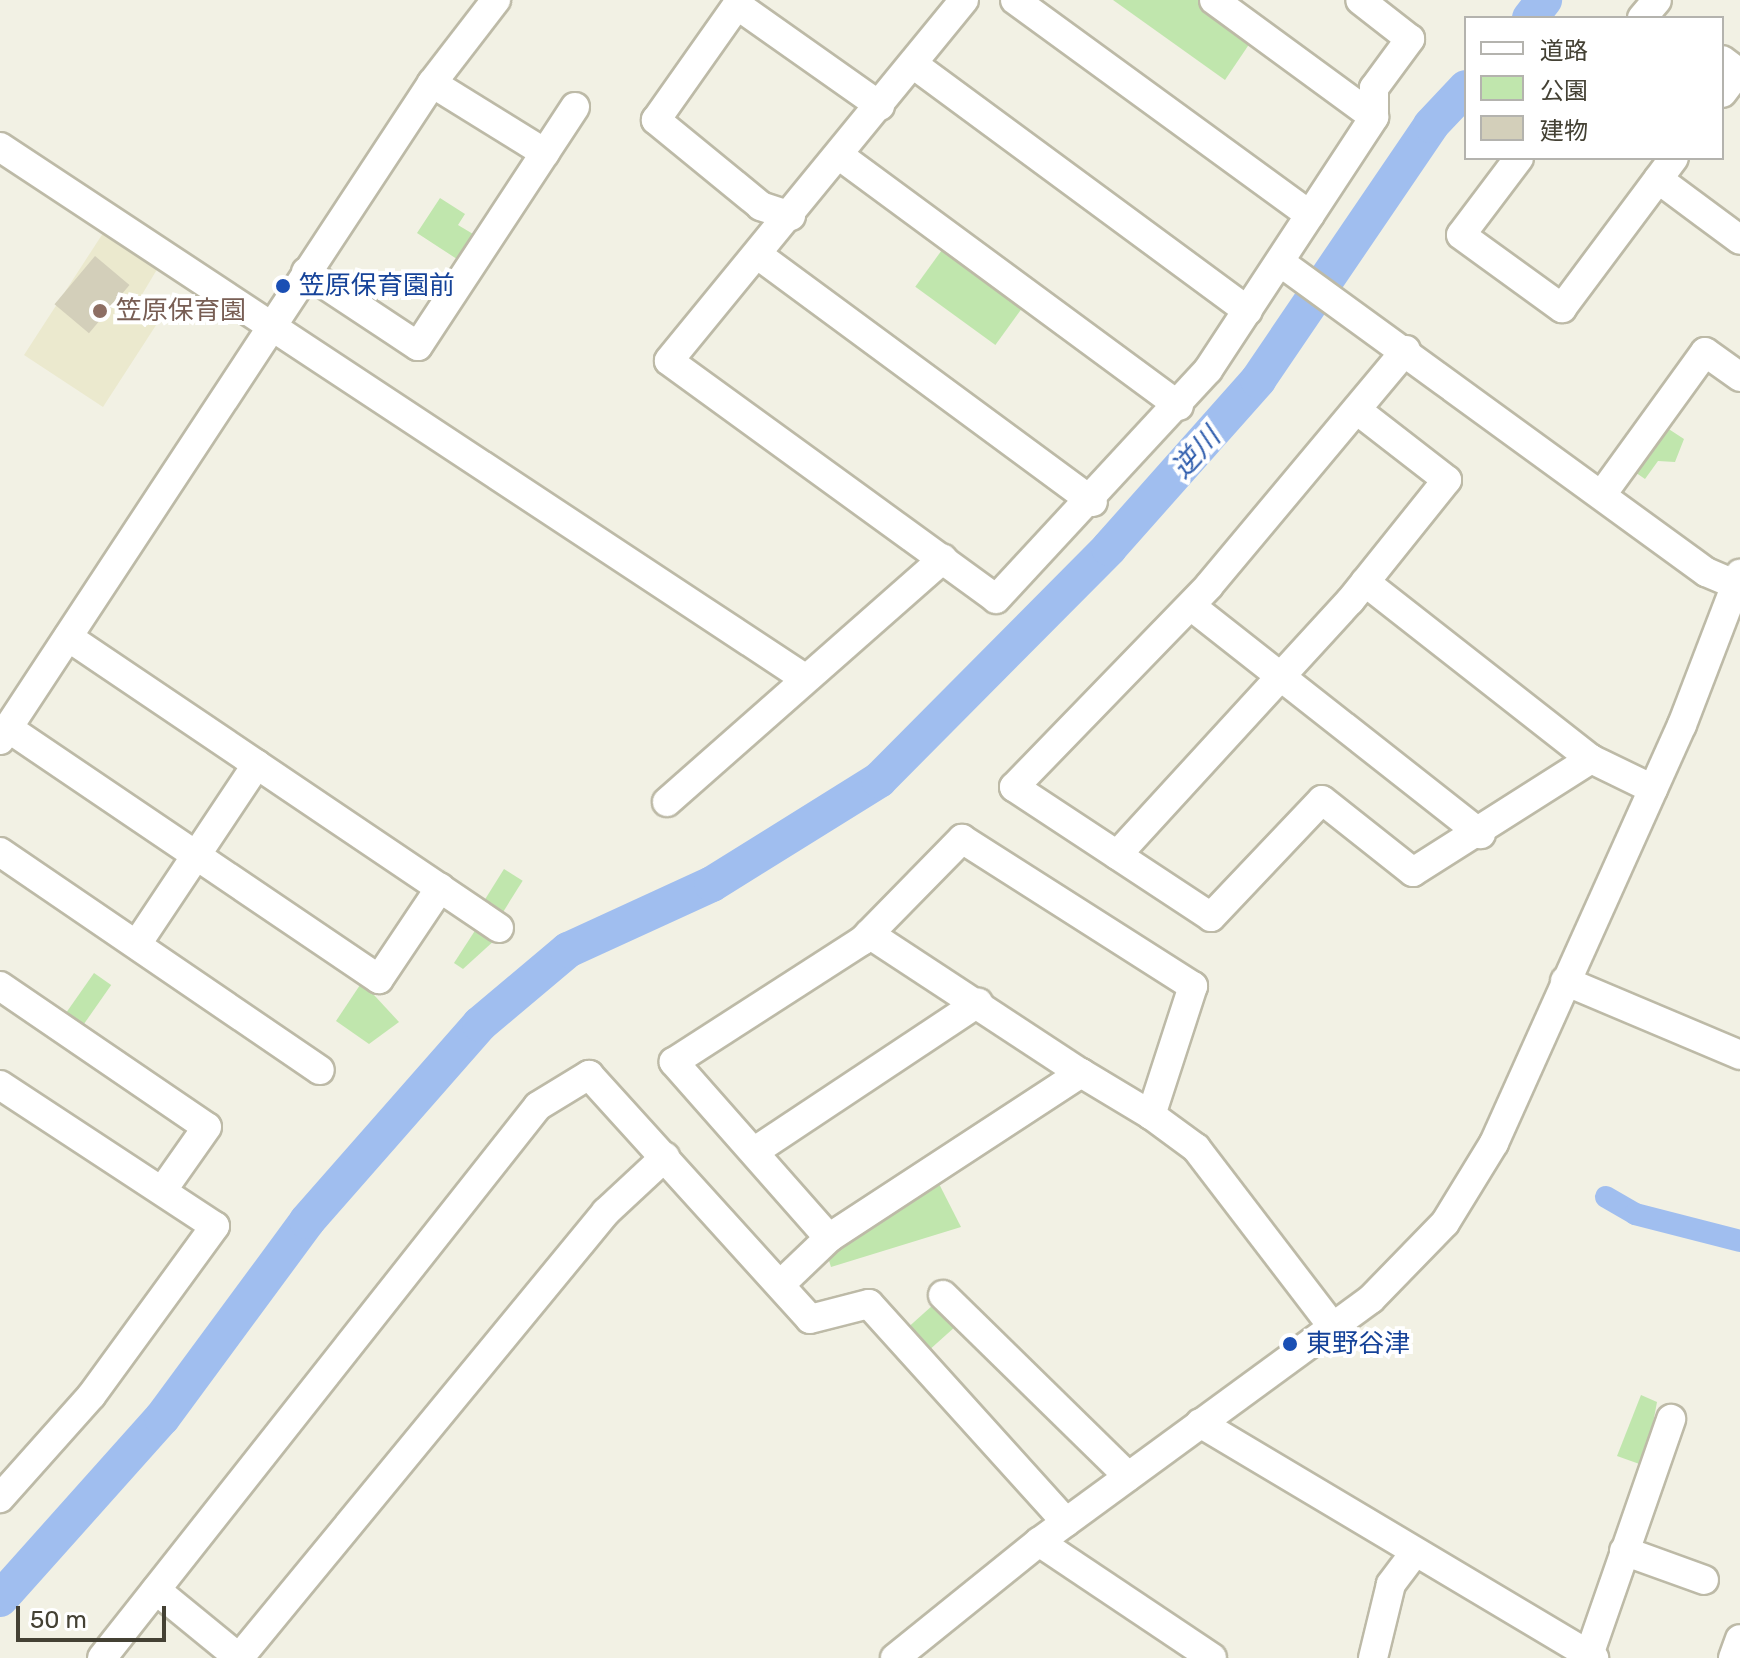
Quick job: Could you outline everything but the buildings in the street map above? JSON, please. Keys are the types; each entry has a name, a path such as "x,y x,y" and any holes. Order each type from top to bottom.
{"street":[{"path":"440,888 379,979 4,734 432,83 496,0"},
{"path":"964,0 791,216 669,361 670,369 996,599 1093,502 1179,406 1248,311 1287,267 1310,215 1374,117 1374,88 1410,39 1360,0"},
{"path":"1015,0 1310,215"},
{"path":"1214,0 1374,117"},
{"path":"791,216 761,206 656,120 737,5 880,106"},
{"path":"913,64 1248,311"},
{"path":"432,83 545,153"},
{"path":"306,272 418,346 575,107"},
{"path":"0,147 803,677"},
{"path":"840,156 1179,406"},
{"path":"1517,160 1461,235 1562,308 1666,169 1740,240"},
{"path":"758,255 1093,502"},
{"path":"895,1658 1039,1542 1333,1327 1408,1266 1473,1182 1653,789 1738,579 1706,572 1603,493 1287,267"},
{"path":"1406,350 1358,411 1191,606 1014,787 1211,917 1322,800 1413,872 1481,834 1591,759"},
{"path":"1603,493 1705,352 1740,377"},
{"path":"1117,855 1281,678 1365,582 1447,480 1358,411"},
{"path":"667,802 803,677 943,559"},
{"path":"1365,582 1591,759 1653,789"},
{"path":"1191,606 1481,834"},
{"path":"68,637 499,928"},
{"path":"137,944 257,764"},
{"path":"829,1238 674,1062 869,934 962,839 1193,986 1151,1115"},
{"path":"0,852 320,1070"},
{"path":"869,934 1081,1073 1151,1115 1196,1148 1333,1327"},
{"path":"1565,981 1740,1055"},
{"path":"0,986 207,1127 162,1191"},
{"path":"755,1151 978,1003"},
{"path":"782,1283 829,1238 1081,1073"},
{"path":"102,1658 538,1106 589,1075 782,1283 810,1319 869,1304 1066,1522"},
{"path":"0,1085 215,1226 91,1396 0,1498"},
{"path":"156,1590 239,1658 606,1212 665,1157"},
{"path":"943,1295 1128,1476"},
{"path":"1200,1423 1414,1554 1591,1656 1671,1419"},
{"path":"1039,1542 1212,1658"},
{"path":"1624,1551 1704,1580"},
{"path":"1373,1658 1391,1584 1414,1554"},
{"path":"1733,1658 1740,1639"}],"shaded area":[{"name":"笠原保育園","path":"107,227 162,261 137,303 160,319 103,407 24,355"}],"green space":[{"path":"1113,0 1202,0 1254,37 1225,80"},
{"path":"440,198 465,214 458,225 478,237 463,263 417,233"},
{"path":"947,243 1027,301 995,345 915,287"},
{"path":"1661,424 1684,439 1675,462 1658,461 1645,479 1629,468"},
{"path":"504,869 523,881 501,915 482,904"},
{"path":"478,926 496,939 463,969 454,963"},
{"path":"94,973 111,985 80,1029 63,1017"},
{"path":"362,982 399,1022 369,1044 336,1021"},
{"path":"935,1176 961,1227 831,1267 826,1251"},
{"path":"933,1305 954,1328 929,1350 908,1327"},
{"path":"1641,1395 1657,1402 1645,1466 1617,1456"}],"waterway":[{"name":"逆川","path":"1532,16 1544,0"},
{"path":"0,1599 162,1418 307,1221 480,1024 568,950 712,884 879,780 1109,548 1258,380 1431,125 1464,90"},
{"path":"1606,1197 1635,1214 1740,1241"}],"place":[{"name":"笠原保育園前","path":"283,286"},
{"name":"笠原保育園","path":"100,311"},
{"name":"東野谷津","path":"1290,1344"}]}
